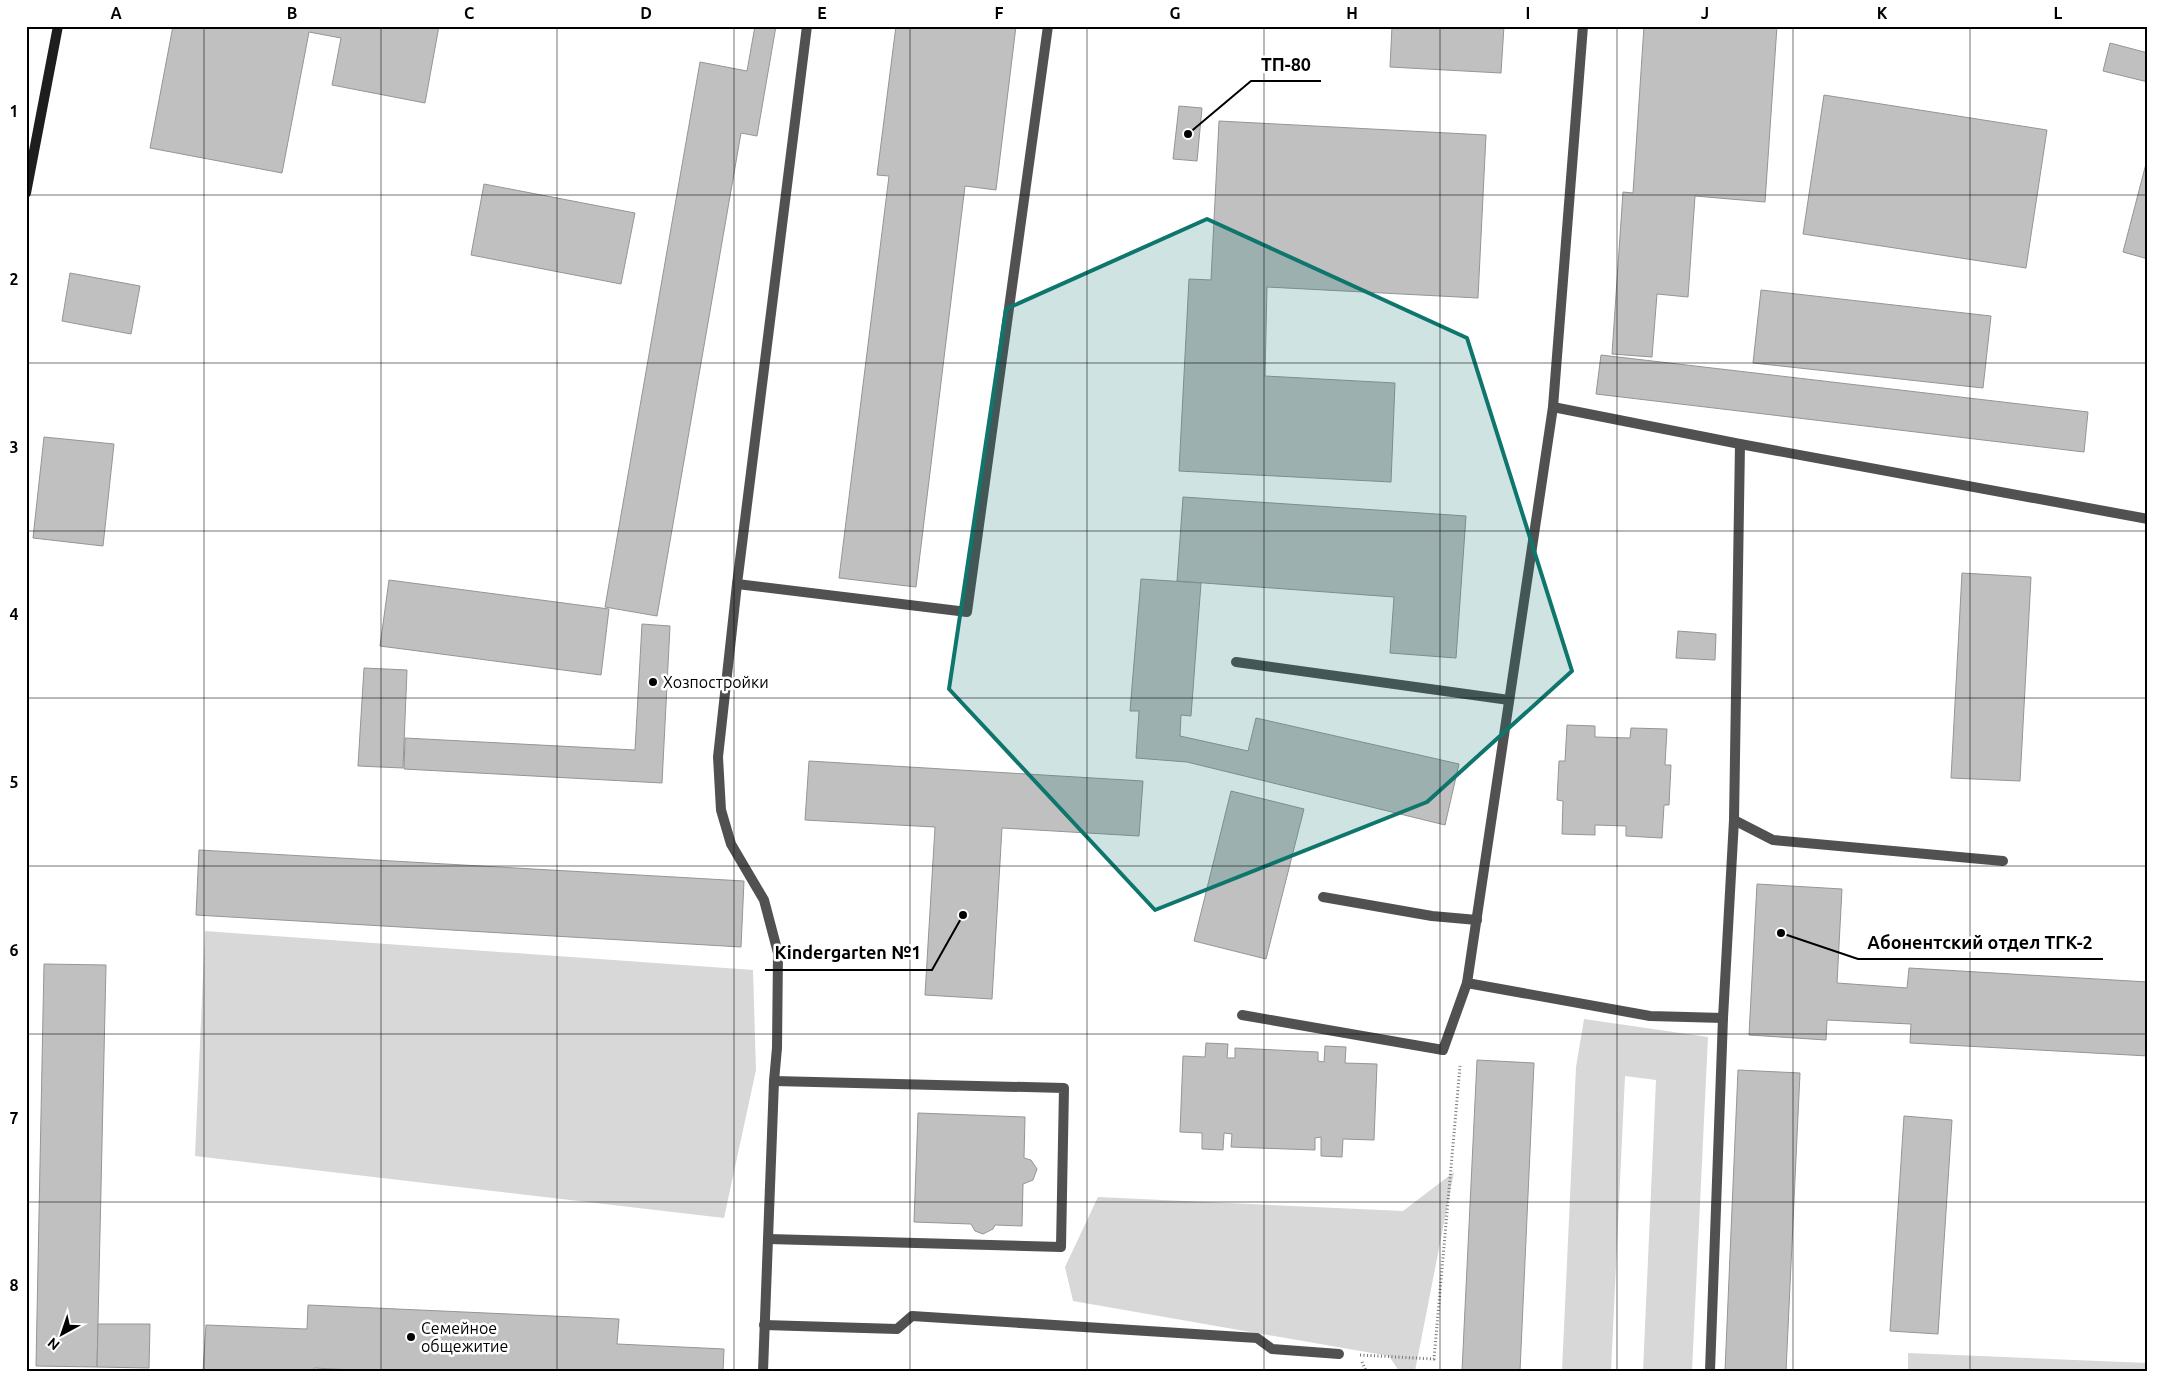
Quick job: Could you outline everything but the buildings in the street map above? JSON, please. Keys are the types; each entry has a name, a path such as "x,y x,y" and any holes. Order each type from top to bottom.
{"main road":[{"path":"26,193 58,26"}],"street":[{"path":"763,1371 774,1081 778,1048 778,953 764,900 731,844 720,810 718,757 737,584 807,26"},
{"path":"737,584 966,612 1048,26"},
{"path":"1242,1015 1443,1050 1467,983 1553,407 1582,26"},
{"path":"1553,407 2148,520"},
{"path":"1710,1371 1723,1018 1734,820 1740,444"},
{"path":"1236,662 1509,700"},
{"path":"1734,820 1773,840 2003,861"},
{"path":"1322,897 1432,916 1477,920"},
{"path":"1467,983 1650,1016 1723,1018"},
{"path":"768,1239 1061,1247 1064,1088 774,1081"},
{"path":"764,1325 897,1329 912,1316 1257,1338 1272,1349 1340,1354"}],"path":[{"path":"1340,1354 1434,1359 1460,1062"}],"highlighted area":[{"path":"1207,219 1467,338 1572,671 1427,802 1155,910 949,689 1006,309"}],"shaded area":[{"path":"205,931 753,970 756,1070 724,1218 195,1156"},
{"path":"1584,1019 1708,1037 1692,1371 1643,1371 1656,1080 1625,1076 1611,1371 1562,1371 1576,1067"},
{"path":"1454,1172 1415,1371 1399,1371 1389,1356 1073,1301 1065,1267 1098,1197 1403,1211"},
{"path":"1908,1353 2148,1363 2148,1371 1908,1371"}],"place":[{"name":"ТП-80","path":"1188,134"},
{"name":"Хозпостройки","path":"653,682"},
{"name":"Kindergarten №1","path":"963,915"},
{"name":"Абонентский отдел ТГК-2","path":"1781,933"},
{"name":"Семейное общежитие","path":"411,1337"}]}
